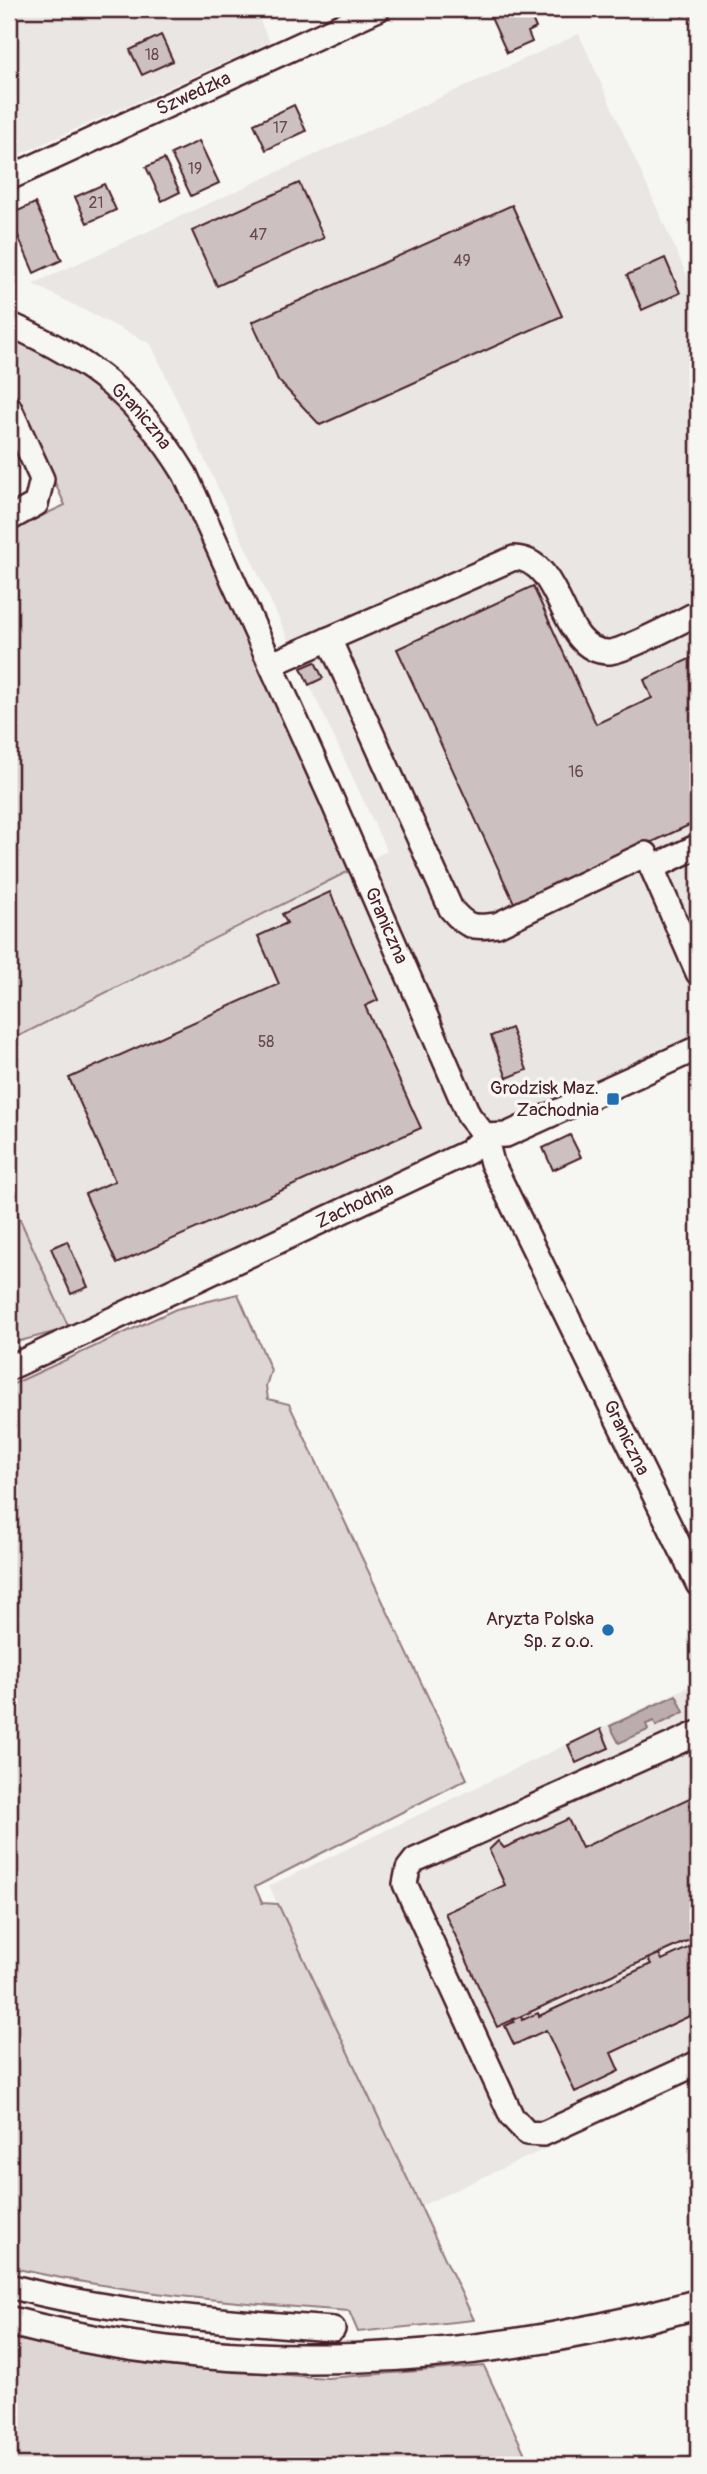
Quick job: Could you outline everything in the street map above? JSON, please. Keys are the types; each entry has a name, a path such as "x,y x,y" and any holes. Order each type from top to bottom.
{"main road":[{"path":"9,2321 133,2345 193,2352 285,2358 376,2357 472,2349 572,2334 698,2304"}],"street":[{"name":"Szwedzka","path":"9,178 378,9"},
{"name":"Graniczna","path":"9,324 94,369 115,385 153,426 198,499 468,1116 485,1136 492,1163 698,1584"},
{"path":"9,407 42,479 36,504 9,519"},
{"path":"272,664 514,558 527,558 541,569 578,635 594,650 611,652 698,613"},
{"path":"329,639 451,909 462,923 477,927 497,925 646,854 698,973"},
{"path":"652,868 698,846"},
{"name":"Zachodnia","path":"9,1368 468,1152 485,1136 506,1135 698,1048"},
{"path":"698,1733 415,1860 408,1869 405,1884 512,2118 527,2133 536,2136 560,2127 698,2063"},
{"path":"9,2286 59,2299 164,2315 333,2329"}],"shaded area":[{"path":"9,9 254,9 270,42 9,159"},
{"path":"579,34 698,300 698,1038 69,1328 9,1195 9,1041 387,851 151,344 33,284"},
{"path":"9,334 62,362 97,385 127,411 153,445 187,505 355,868 9,1041 9,531 65,505 9,381"},
{"path":"9,1195 69,1328 9,1344"},
{"path":"238,1294 271,1370 266,1386 268,1399 289,1404 467,1779 255,1887 262,1903 278,1904 474,2320 358,2332 349,2311 178,2296 93,2284 9,2267 9,1386 176,1309"},
{"path":"698,1682 698,2079 420,2206 269,1886"},
{"path":"676,1695 684,1712 656,1726 654,1721 646,1724 648,1730 619,1743 610,1726"},
{"path":"9,2338 154,2365 327,2378 484,2366 530,2465 9,2465"}],"building":[{"path":"510,9 511,12 528,9 536,28 528,32 532,42 507,53 488,11"},
{"path":"678,9 698,9 698,19 693,21 690,13 682,16"},
{"path":"161,35 173,61 142,75 130,50"},
{"path":"294,105 306,131 266,150 254,124"},
{"path":"199,141 219,183 191,196 171,154"},
{"path":"164,159 180,192 162,201 146,167"},
{"path":"299,183 324,238 217,286 192,231"},
{"path":"104,184 116,210 87,223 75,197"},
{"path":"35,203 62,260 34,273 9,215"},
{"path":"512,205 562,316 320,425 278,380 252,322"},
{"path":"665,258 680,293 642,310 627,275"},
{"path":"533,586 596,724 652,698 644,680 698,655 698,821 515,905 397,649"},
{"path":"315,662 323,678 309,685 301,668"},
{"path":"330,892 378,1000 365,1006 421,1128 117,1264 85,1194 115,1181 69,1078 279,984 258,936 287,923 282,914"},
{"path":"511,1028 527,1070 507,1078 491,1036"},
{"path":"570,1135 581,1157 553,1170 543,1148"},
{"path":"67,1241 88,1287 71,1294 51,1248"},
{"path":"601,1729 609,1748 576,1763 568,1745"},
{"path":"698,1794 698,1936 497,2027 445,1913 505,1885 489,1850 498,1841 504,1848 568,1819 582,1848"},
{"path":"694,1945 698,1954 698,2012 611,2053 619,2071 575,2092 546,2030 514,2045 505,2026 514,2022 513,2019 521,2016 522,2020 538,2013 539,2016 651,1964 648,1959 659,1954 662,1960"}],"place":[{"name":"Grodzisk Maz. Zachodnia","path":"613,1099"},
{"name":"Aryzta Polska Sp. z o.o.","path":"608,1630"}]}
